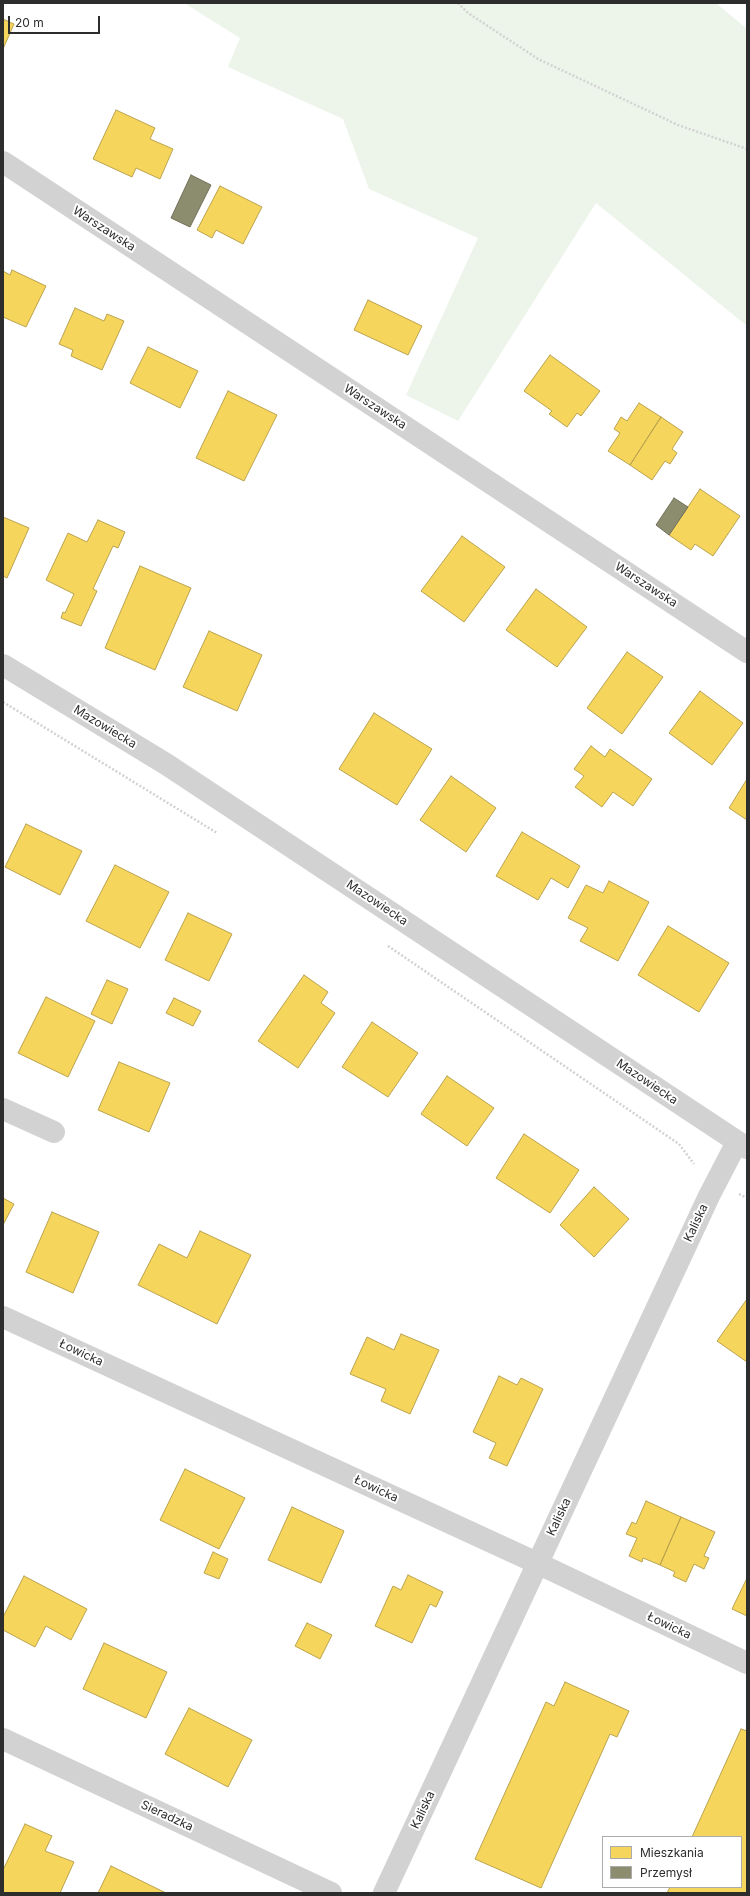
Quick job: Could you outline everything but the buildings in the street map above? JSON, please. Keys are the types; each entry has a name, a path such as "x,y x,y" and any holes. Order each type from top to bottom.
{"street":[{"name":"Warszawska","path":"3,162 747,652"},
{"name":"Mazowiecka","path":"3,665 166,764 742,1145"},
{"path":"3,1109 54,1132"},
{"name":"Kaliska","path":"384,1893 709,1196 742,1145"},
{"name":"Łowicka","path":"3,1317 537,1563 747,1663"},
{"name":"Sieradzka","path":"3,1740 331,1893"}],"path":[{"path":"458,3 468,13 538,59 678,125 747,148"},
{"path":"3,702 220,835"},
{"path":"385,944 679,1144 697,1168"}],"shaded area":[{"path":"184,3 716,3 747,29 747,326 596,203 458,421 406,395 478,238 369,189 343,119 228,67 240,38"}]}
